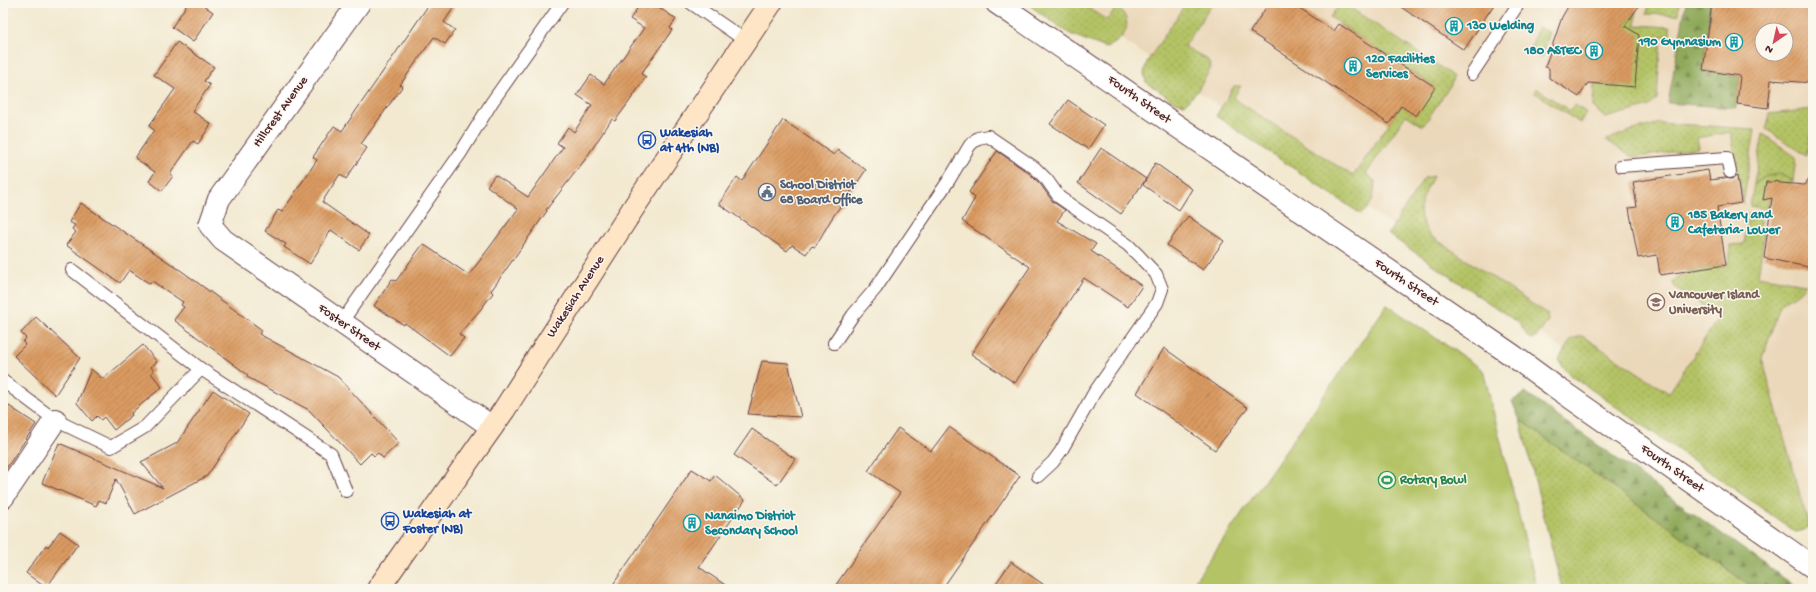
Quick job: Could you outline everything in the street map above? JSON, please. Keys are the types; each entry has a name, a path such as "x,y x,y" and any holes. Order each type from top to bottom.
{"main road":[{"name":"Wakesiah Avenue","path":"378,589 492,427 634,207 771,3"}],"street":[{"name":"Hillcrest Avenue","path":"210,226 219,199 359,3"},
{"name":"Fourth Street","path":"997,3 1810,560"},
{"name":"Foster Street","path":"210,226 223,240 492,427"},
{"path":"3,497 55,420"}],"lane":[{"path":"341,323 460,154 492,102 562,3"},
{"path":"691,3 746,41"},
{"path":"1472,74 1519,3"},
{"path":"834,343 853,315 876,288 949,180 970,145 978,138 988,136 1005,147 1035,168 1048,180 1058,197 1128,246 1156,274 1162,289 1158,303 1094,393 1061,451 1053,462 1038,476"},
{"path":"1621,166 1727,158 1730,172"},
{"path":"72,270 201,369 331,454 346,491"},
{"path":"3,381 55,420 111,446 145,428 201,369"}],"shaded area":[{"name":"Vancouver Island University","path":"1069,3 1813,3 1813,533 1415,241"}],"green space":[{"path":"1026,3 1080,3 1107,20 1116,8 1119,8 1124,14 1127,26 1118,41 1106,48 1070,34"},
{"path":"1186,3 1213,3 1184,46 1208,60 1211,68 1196,93 1185,104 1175,102 1146,82 1144,73 1147,62"},
{"path":"1648,3 1679,3 1678,15 1647,14"},
{"path":"1686,3 1711,3 1703,70 1740,76 1736,108 1668,103"},
{"path":"1339,5 1346,5 1453,77 1452,83 1423,126 1406,115 1366,174 1375,181 1374,191 1369,207 1361,214 1216,116 1234,86 1241,86 1233,98 1353,176 1401,106 1435,87 1380,50 1374,59 1362,39 1330,17"},
{"path":"1636,11 1636,25 1670,27 1670,36 1661,36 1657,99 1650,106 1605,118 1593,107 1594,84 1635,86 1625,26"},
{"path":"1538,28 1550,32 1542,57 1529,53"},
{"path":"1536,88 1570,111 1575,105 1587,113 1580,123 1534,92"},
{"path":"1813,109 1813,127 1806,155 1766,129 1770,114"},
{"path":"1660,123 1755,129 1743,204 1731,132 1697,138 1699,148 1639,157 1632,157 1606,140 1630,131"},
{"path":"1763,134 1796,157 1793,181 1782,176 1773,175 1754,184"},
{"path":"1779,174 1793,181 1788,186 1766,182 1764,192 1771,193 1768,209 1750,206 1754,184 1765,177"},
{"path":"1433,176 1425,192 1421,206 1420,213 1425,228 1431,236 1547,314 1548,321 1538,335 1532,339 1528,337 1520,324 1388,234 1424,178"},
{"path":"1748,214 1761,216 1759,229 1765,230 1758,276 1805,284 1800,291 1780,306 1762,358 1809,527 1796,532 1569,374 1559,359 1571,339 1582,336 1669,393 1719,317 1675,287 1673,283 1676,278 1682,274 1705,268 1727,265 1730,256 1730,245 1744,244"},
{"name":"Rotary Bowl","path":"1387,305 1483,370 1537,589 1189,589"},
{"path":"1525,393 1799,589 1755,589 1520,420 1512,401"},
{"path":"1520,420 1755,589 1562,589"}],"building":[{"path":"188,3 200,3 213,12 193,42 172,27"},
{"path":"430,3 457,3 444,22 455,30 445,44 434,37 400,85 402,87 361,144 367,148 346,179 340,174 322,202 369,235 359,250 331,230 310,264 284,247 286,244 265,231 278,210 282,212 317,160 313,157 334,126 342,131"},
{"path":"641,3 652,3 676,19 670,28 672,30 641,74 646,77 629,102 615,121 612,119 584,161 546,210 547,211 491,291 493,293 459,334 464,338 450,356 405,323 404,325 374,306 392,279 396,281 423,244 469,275 518,209 487,186 495,175 528,197 563,147 557,143 568,127 574,132 592,105 577,95 591,75 604,84 644,28 630,19"},
{"name":"120 Facilities Services","path":"1269,3 1292,3 1334,31 1339,24 1435,87 1416,116 1401,106 1389,124 1250,32"},
{"name":"130 Welding","path":"1395,3 1495,3 1464,50"},
{"name":"180 ASTEC","path":"1570,3 1641,3 1625,26 1639,35 1635,87 1588,83 1579,97 1549,78 1549,68 1545,67 1562,17"},
{"name":"190 Gymnasium","path":"1712,3 1813,3 1813,83 1771,80 1768,108 1737,104 1740,76 1703,70"},
{"path":"177,42 214,67 204,81 210,85 192,111 211,124 198,144 193,141 170,174 173,176 162,191 149,181 155,172 135,158 154,130 149,126 175,89 154,75"},
{"path":"1068,100 1104,125 1088,149 1050,124"},
{"name":"School District 68 Board Office","path":"783,120 834,155 838,150 866,170 832,218 815,247 812,246 806,254 792,245 787,251 719,204 737,177 742,181"},
{"path":"1101,148 1146,179 1121,214 1078,183"},
{"path":"997,151 1030,174 1041,185 1053,202 1065,210 1057,221 1096,244 1091,251 1142,286 1128,307 1084,278 1015,383 971,354 1030,267 962,221 975,198 969,192"},
{"path":"1155,163 1192,189 1179,210 1143,185"},
{"name":"185 Bakery and Cafeteria- Lower","path":"1708,170 1710,180 1725,178 1731,179 1737,176 1741,203 1717,207 1726,265 1660,275 1657,255 1638,258 1629,208 1637,207 1633,182"},
{"path":"1813,174 1813,268 1764,258 1772,198 1763,200 1766,182 1775,181 1805,185"},
{"path":"81,203 183,272 262,330 259,334 338,377 399,443 383,458 378,453 374,456 371,453 360,464 309,410 247,377 248,375 174,320 184,307 181,305 183,302 152,281 150,284 129,270 120,283 66,245 76,232 72,229 75,225 69,222"},
{"path":"1188,216 1224,241 1203,270 1167,245"},
{"path":"36,317 80,358 55,395 14,356 25,345 23,342 26,338 21,333"},
{"path":"143,345 157,362 151,367 154,371 151,373 162,387 131,413 132,415 114,430 104,417 101,420 97,416 92,421 77,403 91,369 103,379"},
{"path":"1164,348 1248,408 1215,450 1137,393"},
{"path":"762,361 788,363 801,417 748,414"},
{"path":"213,390 249,414 207,476 135,514 116,479 106,503 99,500 96,506 42,483 59,443 163,488 141,462 177,443"},
{"path":"3,402 36,424 3,473"},
{"path":"949,427 1020,476 942,589 833,589 900,493 868,471 898,428 931,451"},
{"path":"752,429 795,459 777,485 734,455"},
{"name":"Nanaimo District Secondary School","path":"692,469 711,481 715,475 745,500 699,567 731,589 610,589"},
{"path":"60,531 78,544 46,588 26,573 46,545 48,547"},
{"path":"1011,562 1050,589 992,589"}],"place":[{"name":"130 Welding","path":"1454,26"},
{"name":"190 Gymnasium","path":"1734,42"},
{"name":"180 ASTEC","path":"1594,51"},
{"name":"120 Facilities Services","path":"1353,66"},
{"name":"Wakesiah at 4th (NB)","path":"647,140"},
{"name":"School District 68 Board Office","path":"767,192"},
{"name":"185 Bakery and Cafeteria- Lower","path":"1675,222"},
{"name":"Vancouver Island University","path":"1656,302"},
{"name":"Rotary Bowl","path":"1387,480"},
{"name":"Wakesiah at Foster (NB)","path":"390,521"},
{"name":"Nanaimo District Secondary School","path":"692,523"}]}
